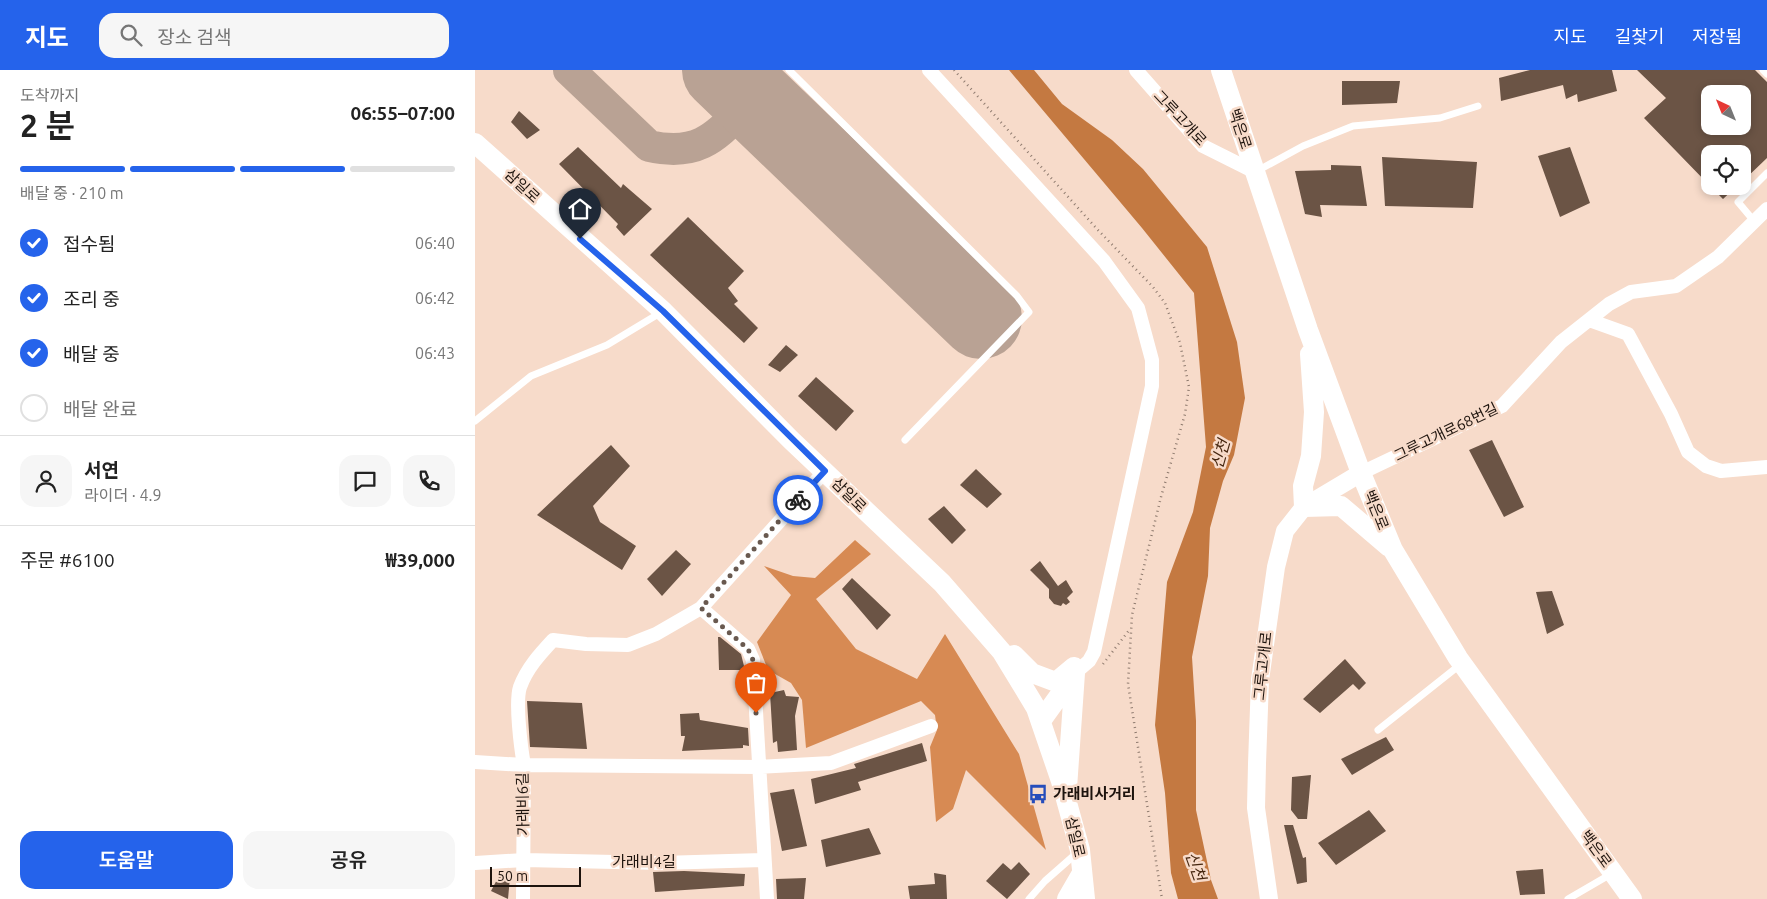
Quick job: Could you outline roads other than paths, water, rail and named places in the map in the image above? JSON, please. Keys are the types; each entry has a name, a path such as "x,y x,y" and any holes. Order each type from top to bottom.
{"main road":[{"name":"백은로","path":"1221,70 1308,330 1361,473 1393,550 1462,664 1632,899"},
{"name":"삼일로","path":"475,143 663,311 856,503 942,583 1003,652 1036,708 1041,721 1080,850 1085,899"},
{"path":"1308,330 1314,412 1311,456 1303,486 1304,507 1341,506 1393,550"},
{"path":"981,626 1032,673 1056,682 1075,670"},
{"path":"1041,721 1075,670"},
{"path":"1066,800 1075,670"},
{"path":"1067,899 1082,873"}],"street":[{"path":"929,70 1104,261 1138,308 1152,360 1152,386 1094,652 1089,661 1075,670"},
{"name":"그루고개로","path":"1136,70 1203,146 1255,172"},
{"name":"그루고개로68번길","path":"1361,473 1502,406 1561,342 1609,304 1631,292 1676,286 1718,257 1767,208"},
{"path":"1589,320 1628,334 1671,414 1688,452 1706,466 1721,471 1767,467"},
{"path":"825,471 701,608 656,634 628,645 586,644 553,640 532,662 519,689 521,745 524,765 759,767 831,763 931,726"},
{"name":"그루고개로","path":"1269,899 1257,808 1260,680 1276,567 1285,531 1304,507 1361,473"},
{"path":"701,608 748,649 753,660 763,860 767,899"},
{"name":"가래비6길","path":"475,762 524,765 523,899"},
{"path":"475,863 524,860"},
{"name":"가래비4길","path":"524,860 661,863 763,860"}],"lane":[{"path":"789,70 1017,296 1029,312 905,440"},
{"path":"1763,70 1767,74"},
{"path":"1255,172 1303,146 1353,126 1440,118 1478,106"},
{"path":"1754,221 1738,202 1767,173"},
{"path":"475,421 531,376 607,345 663,311"},
{"path":"475,412 484,412"},
{"path":"1378,730 1462,664"},
{"path":"1029,899 1045,881 1080,850"},
{"path":"1568,899 1613,873"}],"water":[{"name":"신천","path":"1009,70 1034,70 1062,104 1112,140 1143,169 1207,247 1237,342 1245,398 1234,455 1223,481 1210,528 1208,576 1192,657 1196,721 1196,810 1211,880 1218,899 1178,899 1171,873 1165,793 1155,725 1167,582 1193,512 1206,447 1194,293"}],"place":[{"name":"가래비사거리","path":"1038,794"}]}
